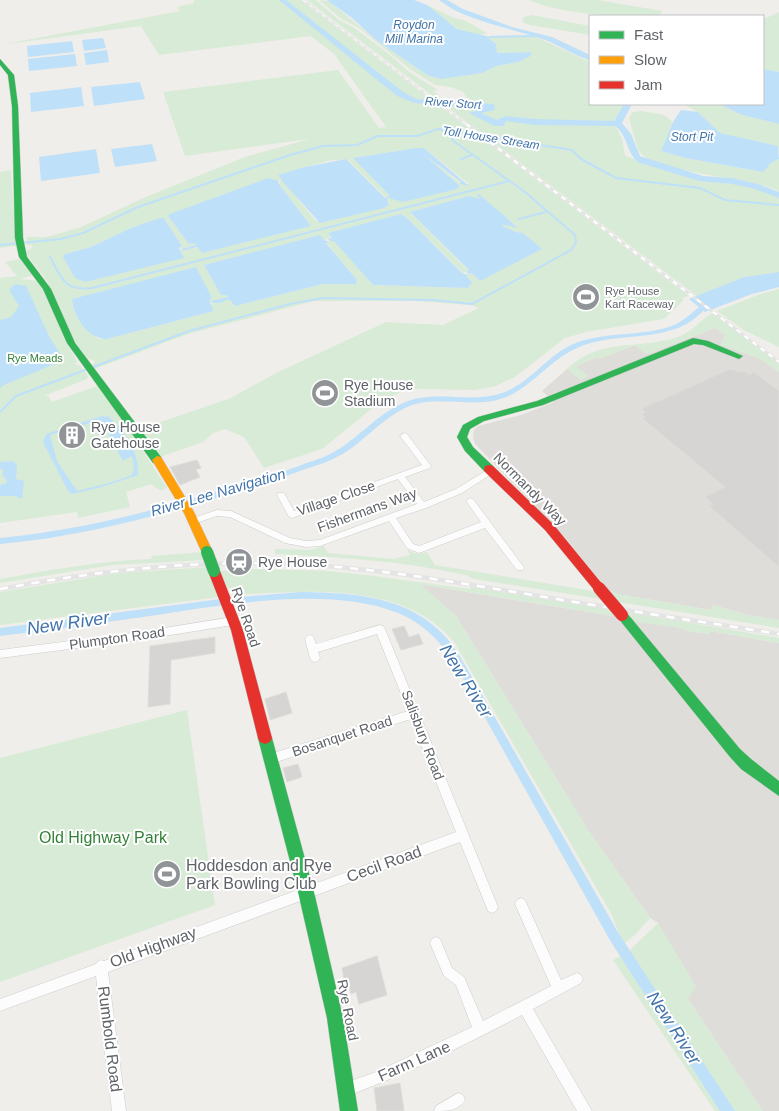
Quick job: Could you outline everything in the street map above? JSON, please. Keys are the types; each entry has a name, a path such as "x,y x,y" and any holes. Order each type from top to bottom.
{"street":[{"name":"Rye Road","path":"0,61 11,76 15,106 20,242 23,257 47,289 71,343 119,406 180,496 208,552 233,621 306,892 335,1018 349,1111"},
{"name":"Normandy Way","path":"739,356 726,352 708,342 693,341 540,403 472,422 463,432 464,442 469,449 549,527 735,753 779,789"},
{"name":"Village Close","path":"281,495 292,514 427,466 404,436"},
{"name":"Fishermans Way","path":"192,518 217,513 231,514 288,541 312,544 423,506 459,491 492,471"},
{"path":"400,476 423,506"},
{"path":"470,501 520,568"},
{"path":"391,518 410,546 419,550 486,524"},
{"name":"Plumpton Road","path":"0,654 139,636 233,621"},
{"name":"Salisbury Road","path":"312,649 380,629 492,907"},
{"name":"Bosanquet Road","path":"270,759 415,713"},
{"name":"Cecil Road","path":"306,892 462,836"},
{"name":"Old Highway","path":"0,1004 306,892"},
{"path":"521,904 558,987"},
{"path":"436,943 448,972 460,981 462,985 472,1034"},
{"name":"Rumbold Road","path":"101,966 118,1111"},
{"name":"Farm Lane","path":"347,1089 392,1071 472,1034 558,987 577,979"},
{"path":"524,1006 585,1111"},
{"path":"441,1111 458,1100"}],"shaded area":[{"path":"715,328 725,335 721,345 759,358 779,372 779,620 748,615 713,605 711,610 617,594 607,589 563,535 475,444 473,438 474,430 478,426 521,415 554,402 542,391 567,369 581,380 576,366 597,357 600,358 635,345 647,354"},
{"path":"419,584 613,616 612,614 631,617 687,631 710,634 710,631 779,643 779,1111 762,1111 688,999 658,923 650,918 588,830 456,616"}],"green space":[{"path":"194,0 301,0 689,296 682,298 684,300 664,319 586,332 565,338 515,377 496,386 475,390 415,389 403,391 380,402 322,449 264,468 244,437 225,429 213,433 203,442 157,458 140,429 231,398 276,373 386,322 443,325 479,308 471,305 416,301 314,301 188,334 94,369 92,366 95,361 87,358 74,341 47,281 25,252 32,248 31,245 27,245 27,237 47,237 81,227 148,196 245,157 309,139 185,156 163,92 338,70 379,128 386,127 334,54 311,36 159,55 141,26 0,45 180,11 177,7 194,3","holes":["424,148 469,184 462,184 423,154 460,186 387,199 389,203 316,221 283,181 278,183 311,226 180,251 184,258 65,254 91,247 131,228 164,218 182,246 180,249 196,245 195,243 189,244 168,216 282,180 278,175 331,160 348,160 386,198 391,197 353,158","469,196 480,198 517,226 502,226 523,233 472,273 465,275 468,288 373,285 334,240 326,242 357,280 356,284 323,284 235,306 229,299 211,304 214,311 107,339 99,339 88,331 212,298 209,302 228,297 221,295 204,265 320,236 324,240 332,238 328,234 401,214 463,273 469,271 410,212"]},
{"path":"307,0 316,0 339,20 353,27 389,54 409,72 438,90 433,91 439,95 433,96"},
{"path":"319,0 329,1 376,40 427,75 482,73 496,66 518,62 532,52 497,53 488,39 490,37 536,37 589,62 589,105 623,105 613,122 622,138 625,156 696,180 752,186 779,198 779,272 744,277 697,296 435,98 442,97 451,101 461,101 467,98 463,92 451,87 435,85 410,69 359,28 340,18"},
{"path":"528,0 598,0 662,11 659,15 608,15 576,12"},
{"path":"427,5 452,17 466,21 487,33 479,35 463,31 447,22"},
{"path":"779,12 779,72 764,69 764,18"},
{"path":"532,15 589,26 589,35 530,25 522,22 524,17"},
{"path":"685,105 721,105 742,115 779,124 779,150 778,146 720,133 698,112"},
{"path":"642,111 664,115 673,122 661,151 685,158 762,172 771,163 779,159 779,191 765,186 683,170 649,159 639,151 629,118 633,112"},
{"path":"11,170 16,246 0,248 0,172"},
{"name":"Rye Meads","path":"19,259 33,275 20,279 39,281 77,362 74,364 81,366 88,376 87,379 44,396 48,396 52,402 100,385 167,488 161,491 151,484 126,492 130,507 78,518 77,512 0,523 0,278 17,276 5,262"},
{"path":"779,289 779,347 744,330 717,311 758,295"},
{"path":"713,313 779,364 779,372 759,358 720,345 725,335 715,328 647,354 634,345 600,359 597,357 576,366 589,376 581,380 567,369 593,352 606,348 663,341 678,337 688,332"},
{"path":"324,546 328,553 393,559 410,555 407,550 417,554 427,552 435,565 593,591 601,599 474,579 466,575 419,566 347,558 275,554 275,549 310,550"},
{"path":"203,552 207,560 112,565 0,583 0,579 56,569 151,559 152,556"},
{"path":"209,567 219,597 0,625 0,592 118,573"},
{"path":"257,569 328,571 470,589 471,587 609,609 614,616 420,584 456,616 588,830 650,918 635,935 623,944 612,915 455,643 434,623 409,608 381,599 352,594 321,592 232,595 231,592 240,593 241,591 228,588 219,571"},
{"path":"607,589 617,594 710,610 713,605 748,615 779,620 779,628 618,602"},
{"path":"627,612 779,638 779,643 710,631 710,634 636,622"},
{"name":"Old Highway Park","path":"187,710 215,905 0,982 0,758"},
{"path":"658,923 696,986 688,999 763,1111 715,1111 613,960 628,952"}],"water":[{"name":"Roydon Mill Marina","path":"327,0 414,0 427,5 457,29 490,37 489,39 496,44 497,53 532,52 529,57 518,62 496,66 482,73 441,79 427,75 376,40 352,18"},
{"path":"103,38 106,48 84,51 82,40"},
{"path":"72,41 74,52 28,57 27,46"},
{"path":"107,50 109,62 86,65 84,53"},
{"path":"75,54 77,66 29,71 28,59"},
{"path":"764,69 779,72 779,124 742,115 721,105 764,105"},
{"path":"140,82 145,99 94,106 91,87"},
{"path":"81,87 84,106 31,112 30,93"},
{"name":"Stort Pit","path":"681,110 698,112 720,133 778,146 779,159 771,163 763,172 685,158 661,151 673,122"},
{"path":"152,144 157,161 115,167 111,149"},
{"path":"424,148 469,186 460,184 461,182 423,154 460,186 457,189 403,202 389,198 387,199 389,205 384,208 320,223 280,181 282,180 278,175 305,167 346,159 385,198 390,196 353,158"},
{"path":"96,149 100,173 41,181 39,157"},
{"path":"268,178 279,181 278,183 311,226 202,253 197,247 182,251 181,249 196,245 195,243 189,244 168,216 170,214"},
{"path":"479,194 518,228 502,226 523,233 542,249 480,281 472,273 466,272 469,270 410,212 469,196 480,199 477,195"},
{"path":"401,214 462,273 468,275 466,276 472,282 468,288 373,285 334,241 328,239 332,238 328,233"},
{"path":"164,218 182,246 179,248 184,258 85,282 75,278 63,257 65,254 91,247 131,228"},
{"path":"320,235 329,242 326,243 357,280 356,284 323,284 235,306 229,299 220,303 212,303 211,301 228,297 221,295 204,265"},
{"path":"196,267 212,298 209,300 214,311 107,339 100,338 88,331 79,320 73,306 72,299"},
{"path":"779,272 779,287 752,294 705,312 689,299 744,277"},
{"path":"15,284 26,286 49,336 64,360 0,388 0,320 11,317 19,306 9,290"},
{"path":"105,415 104,417 108,416 130,442 138,466 138,475 102,487 72,494 68,491 43,442 46,434","holes":["101,420 123,461 132,456 134,468 132,475 77,491 57,461 50,435"]},
{"path":"13,461 17,465 16,479 24,481 22,499 15,496 0,496 0,485 7,481 2,474 4,471 0,468 0,462"}],"building":[{"path":"730,369 744,371 749,375 754,372 779,391 779,567 709,506 713,504 705,497 725,487 642,418 645,417 642,414 645,412 641,409"},
{"path":"197,460 201,468 196,470 200,477 180,485 170,467"},
{"path":"404,626 409,637 419,634 423,644 401,650 392,629"},
{"path":"215,637 215,653 171,660 170,704 148,707 150,646"},
{"path":"286,692 292,713 270,720 265,699"},
{"path":"298,764 302,777 287,782 283,768"},
{"path":"377,956 387,995 359,1004 356,992 351,994 348,979 344,980 342,968"},
{"path":"400,1083 404,1111 377,1111 374,1088"}],"waterway":[{"name":"River Stort","path":"282,0 400,94 414,101 491,106 492,108 473,113 498,124 501,124 501,120 505,118 534,122 617,124"},
{"path":"442,0 461,10 510,28 549,39 589,58"},
{"path":"490,37 536,36"},
{"path":"617,124 627,105"},
{"path":"617,124 627,134 636,157 643,161 702,179 732,181 755,186 779,195"},
{"name":"Toll House Stream","path":"0,245 61,239 83,233 138,207 290,155 323,146 357,145 378,136 417,136 438,129 572,150 581,159 616,178 700,188 725,200 779,205"},
{"path":"93,367 189,331 290,304 323,298 433,300 472,304 571,250 576,242 575,235 525,192 452,140 452,132"},
{"path":"461,159 472,155"},
{"path":"50,257 65,282 75,288 92,288 509,181"},
{"path":"519,219 546,212"},
{"name":"River Lee Navigation","path":"0,541 76,531 200,500 272,478 331,457 388,415 407,404 428,399 485,400 507,394 518,389 564,351 575,346 599,339 673,328 688,320 711,302"},
{"path":"0,412 16,396 85,370"},
{"name":"New River","path":"0,632 228,601 301,595 337,596 371,601 402,610 428,625 455,656 615,938 728,1111"}],"railway":[{"path":"303,0 467,125"},
{"path":"466,124 779,362"},
{"path":"0,589 72,577 145,568 181,565 291,564 352,568 412,576 779,634"}],"traffic: fast":[{"path":"0,61 11,75 15,106 19,238 23,257 47,289 71,343 157,460"},
{"path":"489,469 469,449 462,437 466,427 481,419 540,403 693,341 705,343 739,356"},
{"path":"207,552 214,571"},
{"path":"622,615 735,753 746,764 779,789"},
{"path":"265,738 306,892 335,1018 349,1111"}],"traffic: slow":[{"path":"157,460 189,512 207,552"}],"traffic: jam":[{"path":"489,469 549,527 599,588"},
{"path":"214,571 237,630 265,738"},
{"path":"599,588 622,615"}],"place":[{"name":"Rye House Kart Raceway","path":"586,297"},
{"name":"Rye House Stadium","path":"325,393"},
{"name":"Rye House Gatehouse","path":"72,435"},
{"name":"Rye House","path":"239,562"},
{"name":"Hoddesdon and Rye Park Bowling Club","path":"167,874"}]}
